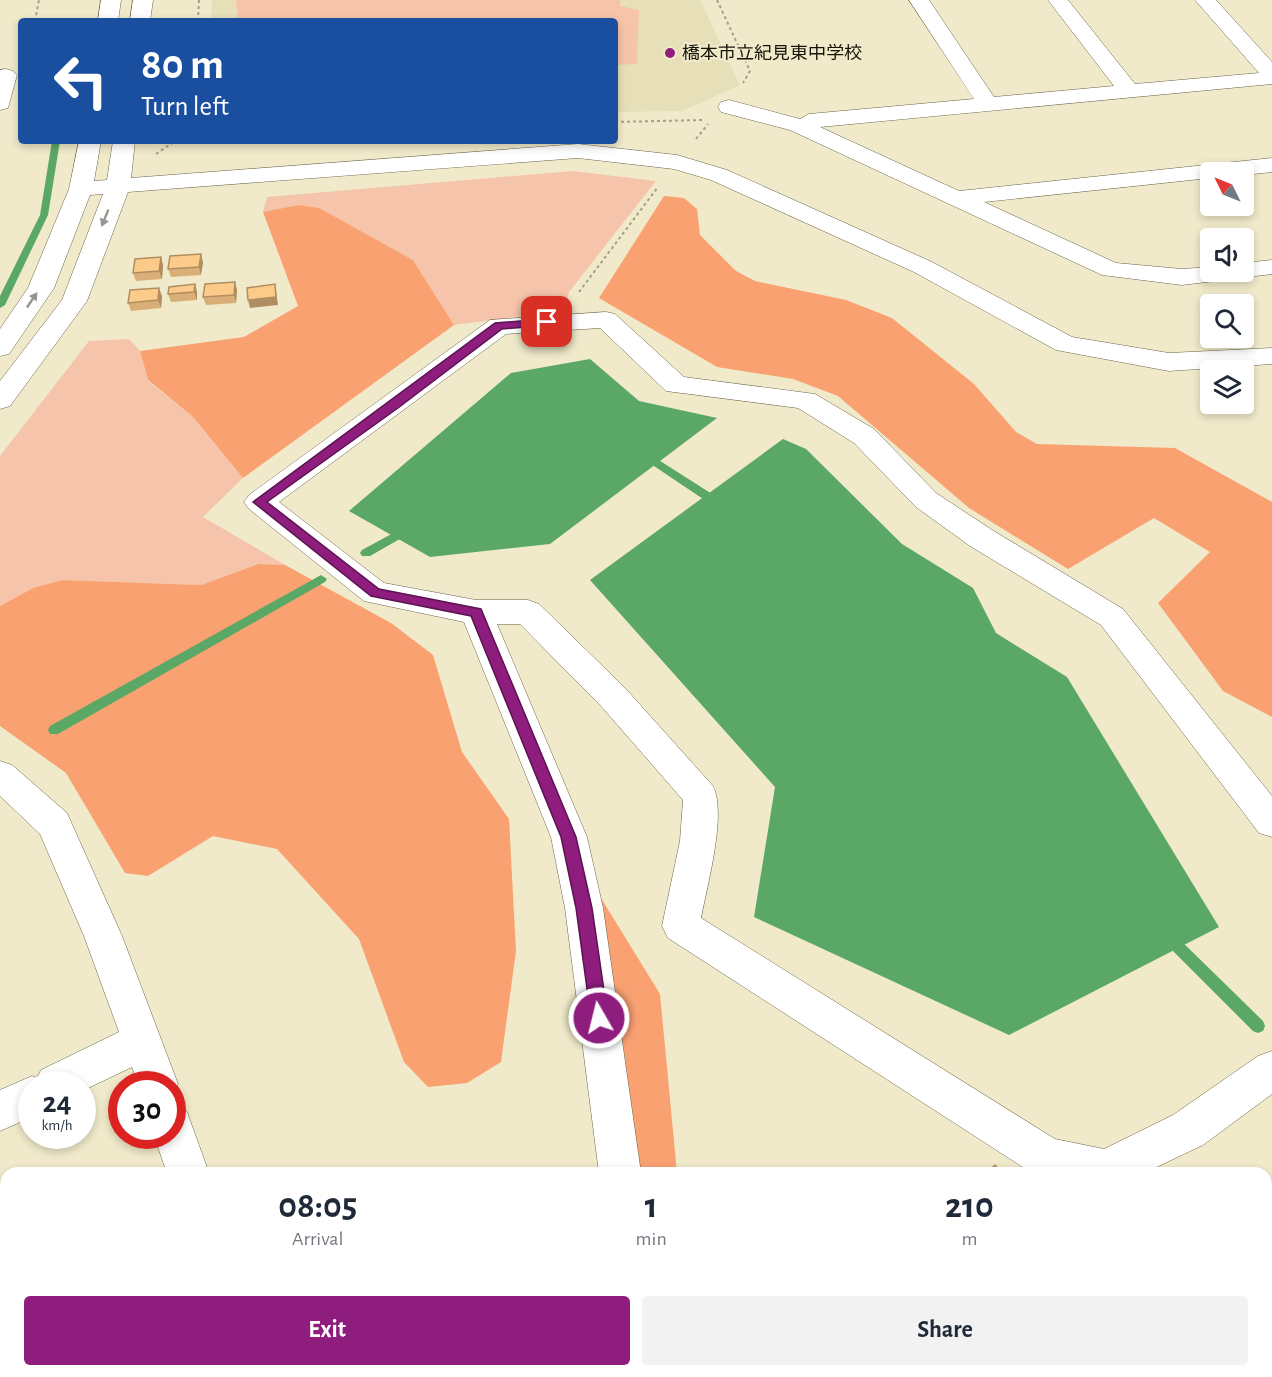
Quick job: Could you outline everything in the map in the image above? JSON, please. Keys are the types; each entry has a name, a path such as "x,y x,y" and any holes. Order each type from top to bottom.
{"street":[{"path":"108,18 111,0"},
{"path":"140,18 143,0"},
{"path":"919,0 988,105"},
{"path":"1058,0 1129,92"},
{"path":"1205,0 1272,77"},
{"path":"0,76 6,75 0,103"},
{"path":"809,121 1272,77"},
{"path":"729,107 798,125 1111,270 1182,277 1200,275"},
{"path":"0,348 41,288 81,189 89,144"},
{"path":"0,400 74,301 118,187 124,144"},
{"path":"81,189 578,151 677,162 719,175 923,267 1065,344 1169,362 1272,356"},
{"path":"959,198 1272,165"},
{"path":"1254,269 1272,267"},
{"path":"1051,1166 681,926 698,841 701,796 613,697 528,612 476,612 375,593 259,502 396,404 499,326 606,320 676,385 805,400 864,436 926,500 981,538 1112,617 1272,822"},
{"path":"476,612 569,837 584,908 619,1167"},
{"path":"0,775 54,824 103,936 153,1071"},
{"path":"82,1071 143,1041"},
{"path":"1110,1167 1188,1130 1272,1070"},
{"path":"0,1112 18,1103"},
{"path":"180,1149 187,1167"}],"path":[{"path":"36,18 39,0"},
{"path":"198,18 199,0"},
{"path":"618,122 710,120 729,107 750,71 717,0"},
{"path":"156,154 171,144"},
{"path":"571,321 575,297 665,178"}],"shaded area":[{"name":"橋本市立紀見東中学校","path":"212,0 700,0 740,85 682,111 618,112 618,18 211,18"},
{"path":"236,0 620,0 620,6 639,10 637,64 618,65 618,18 238,18"},
{"path":"573,171 656,181 569,292 565,310 454,325 413,260 319,209 298,205 263,212 267,197"},
{"path":"664,196 684,198 697,209 700,235 736,271 755,281 846,300 892,318 974,384 1016,432 1037,444 1175,448 1272,502 1272,717 1223,691 1158,603 1210,552 1154,518 1068,569 969,508 838,396 793,379 717,367 599,298"},
{"path":"298,205 319,208 413,260 454,325 243,478 193,417 148,380 140,351 244,337 298,306 263,212"},
{"path":"129,339 140,351 148,381 193,417 243,478 203,517 285,565 257,564 201,585 62,580 33,588 0,606 0,456 89,341"},
{"path":"590,359 639,401 717,418 550,544 430,557 349,511 511,373"},
{"path":"783,439 806,449 902,544 973,588 996,633 1067,677 1219,927 1009,1035 754,917 775,787 590,580"},
{"path":"258,564 285,565 391,623 433,655 462,752 509,819 516,951 501,1062 467,1083 428,1087 404,1062 359,939 277,849 213,836 148,876 125,873 66,773 0,726 0,606 33,588 62,580 201,585"},
{"path":"596,890 660,994 676,1167 635,1167"}],"building":[{"path":"201,254 199,267 168,269 170,256"},
{"path":"161,257 159,271 133,273 135,259"},
{"path":"235,282 234,295 203,297 205,284"},
{"path":"195,284 194,292 168,294 169,287"},
{"path":"275,284 276,297 248,300 247,288"},
{"path":"159,288 158,300 128,303 130,290"}],"waterway":[{"path":"0,305 44,215 56,144"},
{"path":"643,454 719,504"},
{"path":"366,553 408,529"},
{"path":"54,730 321,579"},
{"path":"1167,936 1258,1026"}],"place":[{"name":"橋本市立紀見東中学校","path":"670,53"}],"route":[{"path":"547,322 499,326 459,358 259,502 375,593 476,612 569,837 584,908 599,1018"}]}
